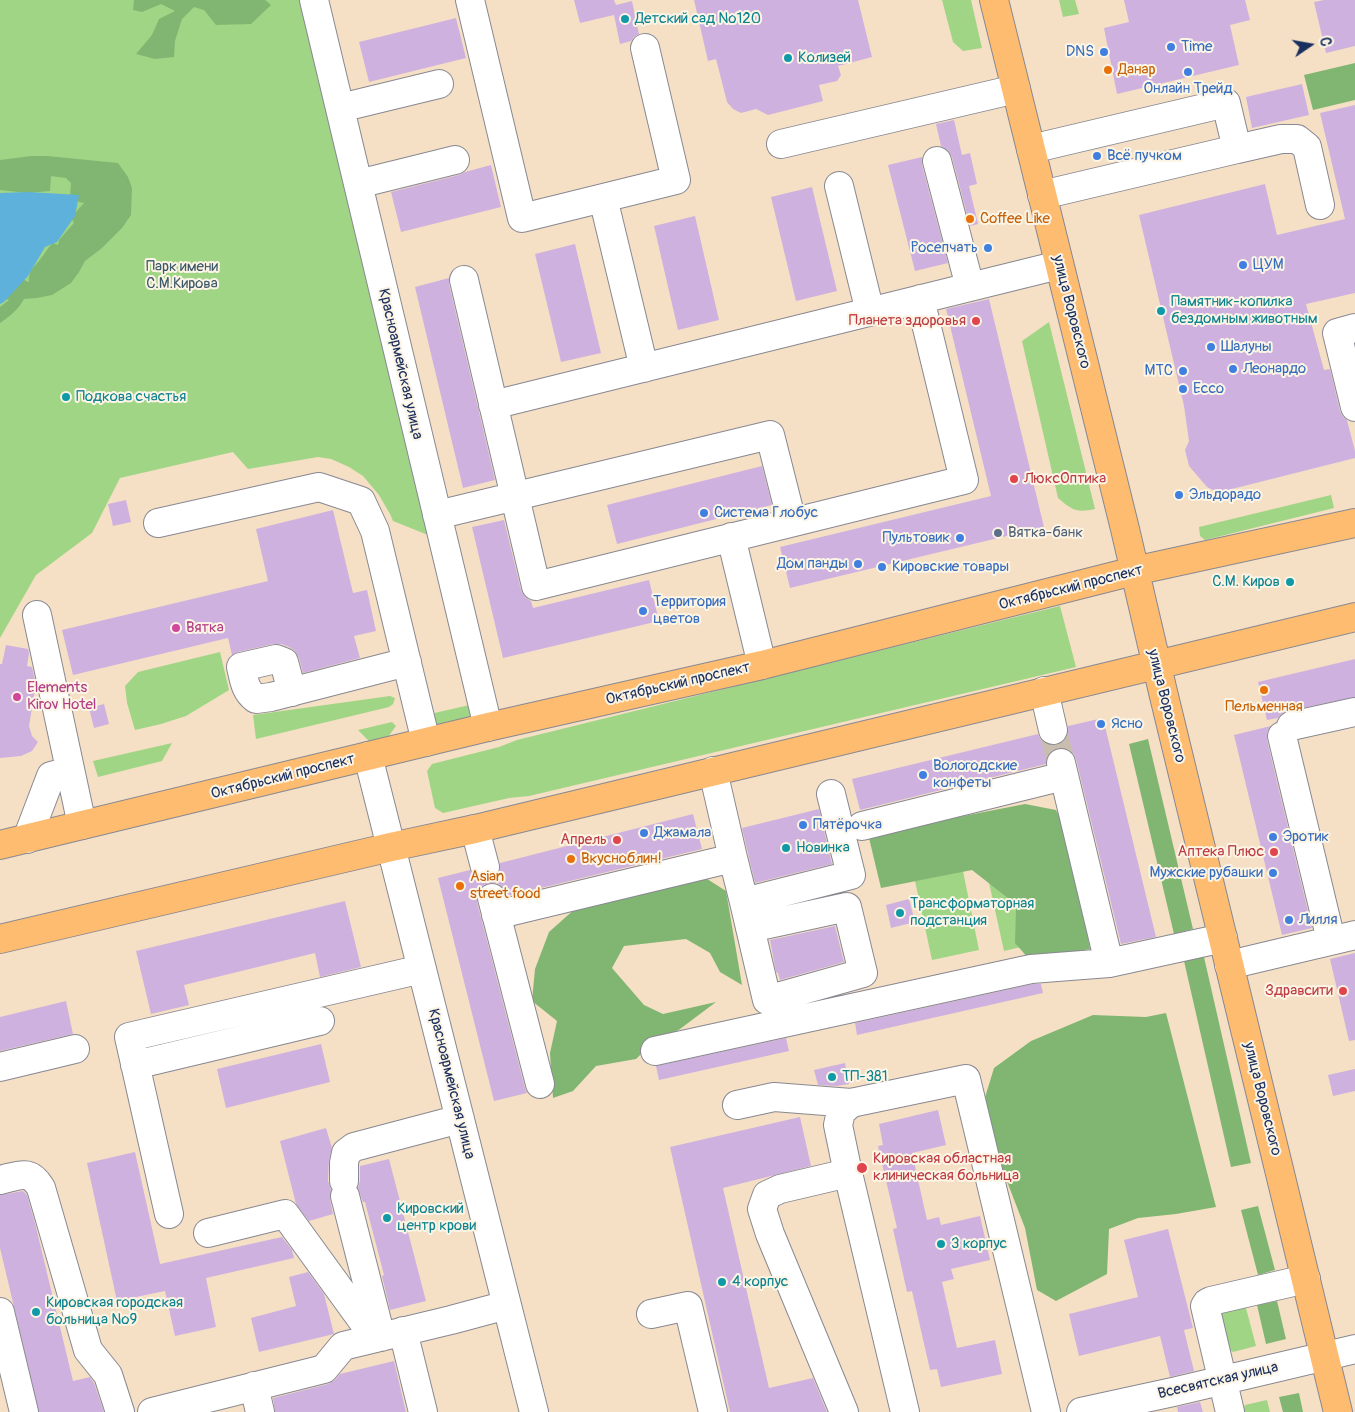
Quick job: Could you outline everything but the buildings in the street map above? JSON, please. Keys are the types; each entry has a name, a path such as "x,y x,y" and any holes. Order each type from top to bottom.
{"main road":[{"name":"улица Воровского","path":"994,0 1125,529 1156,664 1338,1412"},
{"name":"Октябрьский проспект","path":"0,845 426,742 762,665 1134,571 1355,523"},
{"path":"0,939 476,828 1355,617"}],"street":[{"name":"Красноармейская улица","path":"314,0 488,728"},
{"path":"470,0 522,218 676,180 645,48"},
{"path":"949,83 979,97"},
{"path":"340,108 439,84"},
{"path":"781,144 1016,89"},
{"path":"1031,149 1226,103 1237,150"},
{"path":"1042,195 1281,139 1297,139 1307,148 1320,205"},
{"path":"358,184 455,160"},
{"path":"937,161 970,287"},
{"path":"839,186 870,312"},
{"path":"603,198 644,368"},
{"path":"493,405 1059,265"},
{"path":"464,280 536,586 964,480 920,299"},
{"path":"1355,328 1337,333 1355,407"},
{"path":"437,515 770,435 792,522"},
{"path":"158,523 319,487 361,501 375,531 426,742"},
{"path":"732,537 762,665"},
{"path":"37,615 82,826"},
{"path":"292,692 407,662"},
{"path":"1044,691 1053,730"},
{"path":"1229,965 1343,937 1286,731 1355,712"},
{"name":"Красноармейская улица","path":"368,756 534,1412"},
{"path":"862,826 1063,770 1108,963"},
{"path":"26,839 51,776 70,771"},
{"path":"713,771 750,928"},
{"path":"744,902 851,875 831,794"},
{"path":"476,828 485,867"},
{"path":"540,1084 494,905 733,858"},
{"path":"655,1051 1031,969 1108,963 1223,938"},
{"path":"169,1214 129,1037 422,969"},
{"path":"135,1065 320,1022"},
{"path":"0,1067 75,1049"},
{"path":"737,1105 774,1097 851,1103 966,1078 1046,1412"},
{"path":"851,1103 841,1112 838,1125 848,1174 906,1412"},
{"path":"423,1412 386,1335 344,1188 344,1163 346,1153 354,1147 460,1120"},
{"path":"0,1180 27,1174 36,1178 41,1188 88,1350 108,1375 120,1412"},
{"path":"844,1412 770,1234 762,1209 767,1195 780,1189 848,1174"},
{"path":"208,1233 285,1214 386,1335"},
{"path":"1230,1412 1205,1306 1207,1303 1306,1279"},
{"path":"152,1412 257,1399 324,1369 343,1346 507,1305"},
{"path":"651,1314 688,1306 713,1412"},
{"path":"0,1312 24,1412"},
{"name":"Всесвятская улица","path":"1081,1412 1355,1349"}],"green space":[{"name":"Парк имени С.М.Кирова","path":"0,0 306,0 433,537 393,521 379,495 363,476 331,459 318,457 248,469 233,452 120,478 92,533 36,575 0,638"},
{"path":"134,0 265,0 271,5 251,24 216,25 204,10 194,7 182,19 175,41 174,57 155,59 136,54 152,35 159,19 175,11 161,4 142,12 133,10"},
{"path":"942,0 971,0 982,48 963,51 953,42"},
{"path":"1059,0 1075,0 1079,14 1063,17"},
{"path":"1355,63 1355,100 1313,110 1304,75"},
{"path":"31,156 118,163 128,177 132,188 131,215 122,228 102,248 85,261 71,283 52,295 24,299 14,312 0,323 0,307 9,300 4,299 17,277 29,282 33,268 53,243 58,245 59,240 74,223 69,214 76,212 84,203 70,196 71,183 66,178 51,176 50,191 27,193 0,190 0,160"},
{"path":"1049,322 1095,509 1083,511 1075,509 1058,498 1022,341"},
{"path":"1331,495 1334,508 1205,540 1200,536 1199,527"},
{"path":"1060,606 1076,667 529,796 509,798 443,813 435,808 427,771 432,764 499,747 517,740"},
{"path":"220,652 229,690 186,716 135,730 127,703 125,686 138,672"},
{"path":"390,696 395,698 393,704 389,707 256,739 253,715"},
{"path":"474,704 474,717 437,726 431,722 430,714"},
{"path":"392,722 396,726 388,737 370,742 358,730"},
{"path":"1148,739 1193,929 1174,934 1129,744"},
{"path":"172,743 162,761 98,777 93,761"},
{"path":"1025,804 1056,810 1069,834 1090,949 1029,959 1015,943 1016,909 1009,899 972,870 881,888 869,838 938,821"},
{"path":"963,871 979,950 932,960 915,881"},
{"path":"704,877 726,891 742,985 720,972 710,953 686,939 624,946 612,968 644,1005 663,1014 716,1002 680,1029 647,1048 636,1059 596,1066 573,1091 553,1098 550,1053 557,1021 532,1001 535,969 549,932 577,907"},
{"path":"988,878 1068,936 1004,951"},
{"path":"1204,957 1251,1163 1231,1167 1184,961"},
{"path":"1166,1013 1216,1207 1138,1218 1109,1229 1107,1274 1056,1301 1037,1290 1025,1228 979,1117 994,1068 1031,1041 1093,1015 1146,1017"},
{"path":"1258,1206 1275,1270 1258,1275 1241,1210"},
{"path":"1277,1301 1286,1339 1266,1344 1257,1305"},
{"path":"1245,1304 1256,1346 1233,1352 1227,1348 1218,1316 1222,1309"},
{"path":"1299,1393 1303,1412 1283,1412 1279,1397"},
{"path":"1267,1400 1270,1412 1242,1412 1245,1405"}],"water":[{"path":"28,192 79,195 75,216 57,242 45,247 28,276 0,304 0,193"}],"tunnel":[{"path":"1053,730 1061,763"}],"place":[{"name":"Детский сад №120","path":"625,19"},
{"name":"Time","path":"1171,47"},
{"name":"DNS","path":"1104,52"},
{"name":"Колизей","path":"788,58"},
{"name":"Данар","path":"1108,70"},
{"name":"Онлайн Трейд","path":"1188,72"},
{"name":"Всё пучком","path":"1097,156"},
{"name":"Coffee Like","path":"970,219"},
{"name":"Росепчать","path":"988,248"},
{"name":"ЦУМ","path":"1243,265"},
{"name":"Памятник-копилка бездомным животным","path":"1161,311"},
{"name":"Планета здоровья","path":"976,321"},
{"name":"Шалуны","path":"1211,347"},
{"name":"Леонардо","path":"1233,369"},
{"name":"МТС","path":"1183,371"},
{"name":"Ecco","path":"1183,389"},
{"name":"Подкова счастья","path":"66,397"},
{"name":"ЛюксОптика","path":"1014,479"},
{"name":"Эльдорадо","path":"1179,495"},
{"name":"Система Глобус","path":"704,513"},
{"name":"Вятка-банк","path":"998,533"},
{"name":"Пультовик","path":"960,538"},
{"name":"Дом панды","path":"858,564"},
{"name":"Кировские товары","path":"882,567"},
{"name":"С.М. Киров","path":"1290,582"},
{"name":"Территория цветов","path":"643,611"},
{"name":"Вятка","path":"176,628"},
{"name":"Пельменная","path":"1264,690"},
{"name":"Elements Kirov Hotel","path":"17,697"},
{"name":"Ясно","path":"1101,724"},
{"name":"Вологодские конфеты","path":"923,775"},
{"name":"Пятёрочка","path":"803,825"},
{"name":"Джамала","path":"644,833"},
{"name":"Эротик","path":"1273,837"},
{"name":"Апрель","path":"617,840"},
{"name":"Новинка","path":"786,848"},
{"name":"Аптека Плюс","path":"1274,852"},
{"name":"Вкусноблин!","path":"571,859"},
{"name":"Мужские рубашки","path":"1273,873"},
{"name":"Asian street food","path":"460,886"},
{"name":"Трансформаторная подстанция","path":"900,913"},
{"name":"Лилля","path":"1289,920"},
{"name":"Здравсити","path":"1343,991"},
{"name":"ТП-381","path":"832,1077"},
{"name":"Кировская областная клиническая больница","path":"862,1168"},
{"name":"Кировский центр крови","path":"387,1218"},
{"name":"3 корпус","path":"941,1244"},
{"name":"4 корпус","path":"722,1282"},
{"name":"Кировская городская больница №9","path":"36,1312"}]}
